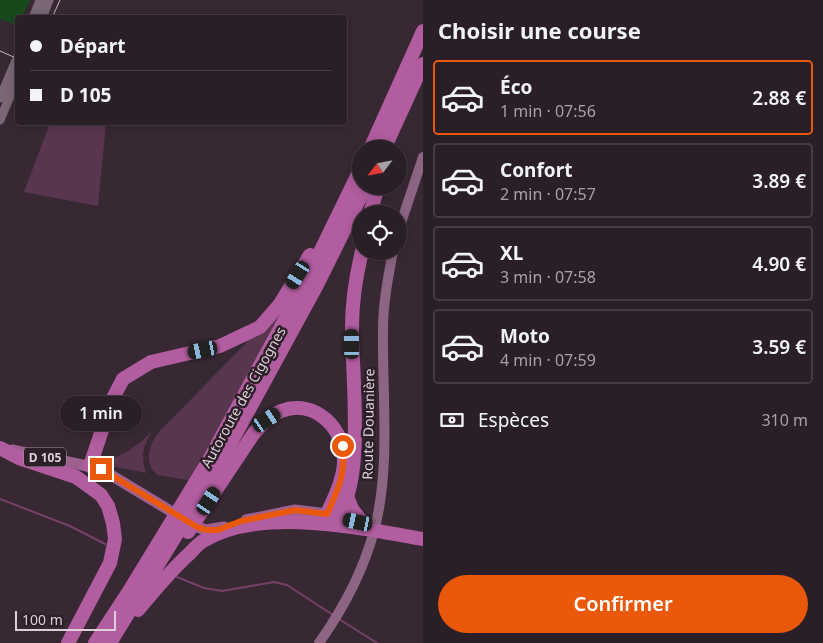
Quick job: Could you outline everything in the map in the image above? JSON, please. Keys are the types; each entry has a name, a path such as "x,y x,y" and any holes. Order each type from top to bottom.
{"highway":[{"path":"374,140 423,31"},
{"path":"388,140 423,64"},
{"path":"395,140 403,109"},
{"path":"96,468 112,400 123,379 151,362 220,346 260,327 280,304 302,268 345,186 352,179"},
{"name":"Autoroute des Cigognes","path":"95,643 131,588 206,464 306,281 352,187"},
{"name":"Autoroute des Cigognes","path":"110,643 216,470 317,285 362,195"},
{"path":"110,643 205,508 241,450 260,427 279,412 288,409 310,410 326,418 334,426 344,454 343,472 330,515 339,513 343,507 348,496 355,425 352,361 353,300 360,260"},
{"path":"0,448 19,458 76,477 101,495 108,506 115,539 110,563 68,643"},
{"path":"348,496 352,509 371,528"},
{"path":"110,643 176,566 203,542 230,530 258,524 303,522 371,528 423,538"}],"main road":[{"path":"407,205 423,157"},
{"name":"Route Douanière","path":"319,643 347,599 364,562 374,530 383,468 385,416 384,300 391,260"},
{"name":"D 105","path":"0,448 96,468"},
{"path":"96,468 197,527 206,530 218,530 241,521 295,510 330,515 371,528 423,538"}],"street":[{"path":"34,15 40,0"},
{"path":"43,15 49,0"},
{"path":"0,97 15,63"},
{"path":"0,120 15,84"}],"shaded area":[{"path":"49,125 106,125 98,206 24,192"},
{"path":"301,278 189,480 157,475 150,464 149,454 152,443 159,432 246,343"},
{"path":"152,432 143,452 146,473 92,462 110,459 125,453"}],"building":[{"path":"0,0 30,0 23,15 15,15 15,25 0,19"}],"waterway":[{"path":"0,499 70,526 105,544"},
{"path":"177,577 204,588 222,591 274,582 287,585 333,615"},
{"path":"339,619 377,643"}],"tram line":[{"path":"53,15 60,0"},
{"path":"0,51 15,58"}],"route":[{"path":"101,469 197,527 206,530 218,530 241,521 295,510 327,514 343,472 343,446"}]}
